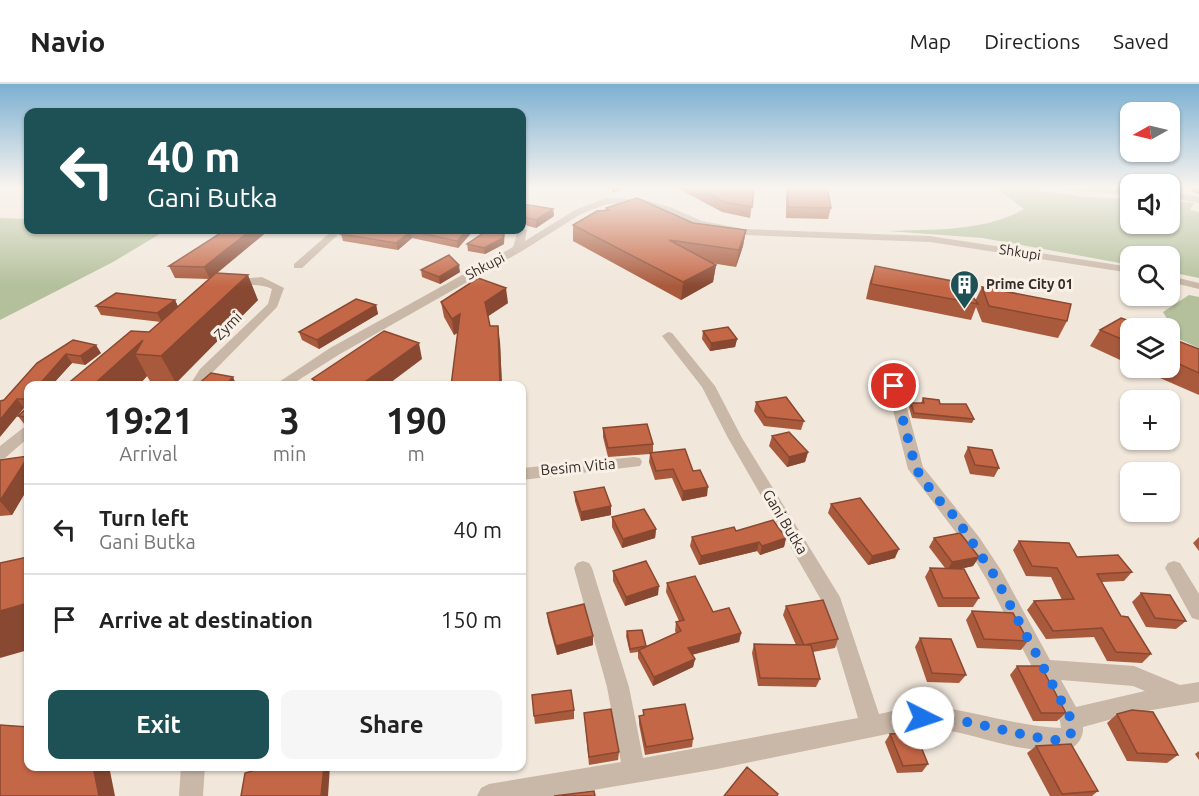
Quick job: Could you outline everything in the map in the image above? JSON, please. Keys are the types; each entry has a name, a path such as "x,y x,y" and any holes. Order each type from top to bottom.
{"street":[{"name":"Shkupi","path":"287,381 434,294 518,249 565,220"},
{"name":"Shkupi","path":"694,220 735,231 930,239 1120,268"},
{"path":"298,266 334,234"},
{"path":"518,249 521,234"},
{"name":"Zymi","path":"199,381 273,305 278,288 262,280 229,283 219,289"},
{"path":"1180,281 1199,286"},
{"name":"Gani Butka","path":"668,336 708,386 732,433 787,528 823,583 833,603 872,724"},
{"path":"489,796 790,743 907,718 938,718 1055,740 1066,739 1072,732 1071,719 994,575 973,542 916,469 894,386"},
{"path":"0,454 24,434"},
{"name":"Besim Vitia","path":"526,474 634,462"},
{"path":"583,568 618,687 634,771"},
{"path":"1174,568 1199,612"},
{"path":"1045,669 1134,676 1190,694"},
{"path":"1071,719 1134,703 1190,694"},
{"path":"191,796 193,771"}],"green space":[{"path":"0,220 24,220 24,234 160,234 113,262 0,320"},
{"path":"997,220 1120,220 1120,234 1180,234 1180,220 1199,220 1199,278 1180,274 1180,246 1120,246 1120,263 983,238 888,231 975,226"},
{"path":"1189,295 1199,297 1199,348 1180,339 1180,318 1167,318 1163,312 1172,306 1180,306 1180,301"}],"building":[{"path":"581,220 687,220 746,230 739,250 669,240 716,265 683,282 573,225"},
{"path":"219,234 246,234 204,267 169,266"},
{"path":"341,234 407,234 396,243"},
{"path":"425,234 463,234 457,241"},
{"path":"482,234 504,234 503,238 484,248 467,244"},
{"path":"449,255 459,265 439,277 421,270"},
{"path":"875,266 963,283 978,304 871,284"},
{"path":"216,273 248,275 161,356 135,354 143,340 98,381 71,381 131,331 149,332"},
{"path":"478,278 506,288 485,302 490,326 498,326 500,381 452,381 460,314 452,319 441,302"},
{"path":"982,287 1071,304 1067,321 989,306"},
{"path":"116,293 175,300 157,313 96,306"},
{"path":"356,299 376,305 317,340 299,332"},
{"path":"1120,319 1120,338 1100,330"},
{"path":"728,327 737,339 711,343 703,331"},
{"path":"384,331 419,343 366,381 315,381 312,379"},
{"path":"73,340 96,345 80,356 66,354 42,381 24,381 24,399 17,399 0,420 0,401 4,400 37,363"},
{"path":"1180,342 1199,349 1199,373 1180,364"},
{"path":"211,373 233,377 229,381 202,381"},
{"path":"786,397 804,421 766,417 756,402"},
{"path":"923,398 939,400 940,404 966,404 974,419 914,413 911,403 924,403"},
{"path":"647,424 653,444 608,448 603,428"},
{"path":"789,432 808,452 789,457 772,436"},
{"path":"968,447 992,450 999,468 975,465"},
{"path":"685,449 693,471 700,470 708,487 683,491 673,469 656,471 650,453"},
{"path":"24,457 24,463 0,501 0,460"},
{"path":"604,487 611,506 581,512 574,492"},
{"path":"860,498 899,549 872,556 831,504"},
{"path":"644,509 656,529 623,539 612,517"},
{"path":"773,520 786,538 762,546 759,542 701,556 692,537 734,527 736,531"},
{"path":"960,533 979,557 952,562 934,538"},
{"path":"1019,541 1069,543 1077,557 1118,555 1132,572 1097,574 1121,616 1128,617 1151,654 1116,652 1102,628 1053,631 1034,601 1074,599 1057,568 1032,566"},
{"path":"24,558 24,604 0,611 0,563"},
{"path":"646,561 659,586 626,597 613,571"},
{"path":"930,568 964,569 979,598 943,598"},
{"path":"695,576 713,612 729,608 741,633 688,648 695,659 654,677 639,650 681,631 676,622 684,620 667,583"},
{"path":"1141,593 1170,595 1186,621 1155,618"},
{"path":"823,600 838,639 804,645 786,606"},
{"path":"584,604 593,636 556,646 547,613"},
{"path":"972,611 1013,613 1028,641 984,639"},
{"path":"642,630 646,646 630,649 627,631"},
{"path":"920,638 951,639 966,675 932,673"},
{"path":"754,644 811,645 820,679 760,678"},
{"path":"1017,666 1041,666 1066,713 1041,713"},
{"path":"571,690 574,710 534,716 532,695"},
{"path":"685,704 693,739 646,747 639,716 644,715 643,710"},
{"path":"611,709 619,752 589,757 584,713"},
{"path":"1132,710 1153,712 1178,755 1137,753 1117,714"},
{"path":"0,725 24,727 24,771 94,771 99,796 0,796"},
{"path":"915,732 928,764 903,766 890,734"},
{"path":"1071,744 1098,791 1062,794 1036,746"},
{"path":"747,767 778,794 777,796 724,796"},
{"path":"252,771 324,771 321,796 241,796 245,773"},
{"path":"594,791 595,796 554,796"}],"place":[{"name":"Prime City 01","path":"965,310"}],"route":[{"path":"894,386 916,469 935,496 956,518 994,575 1071,719 1072,732 1066,739 1055,740 938,718 923,718"}]}
